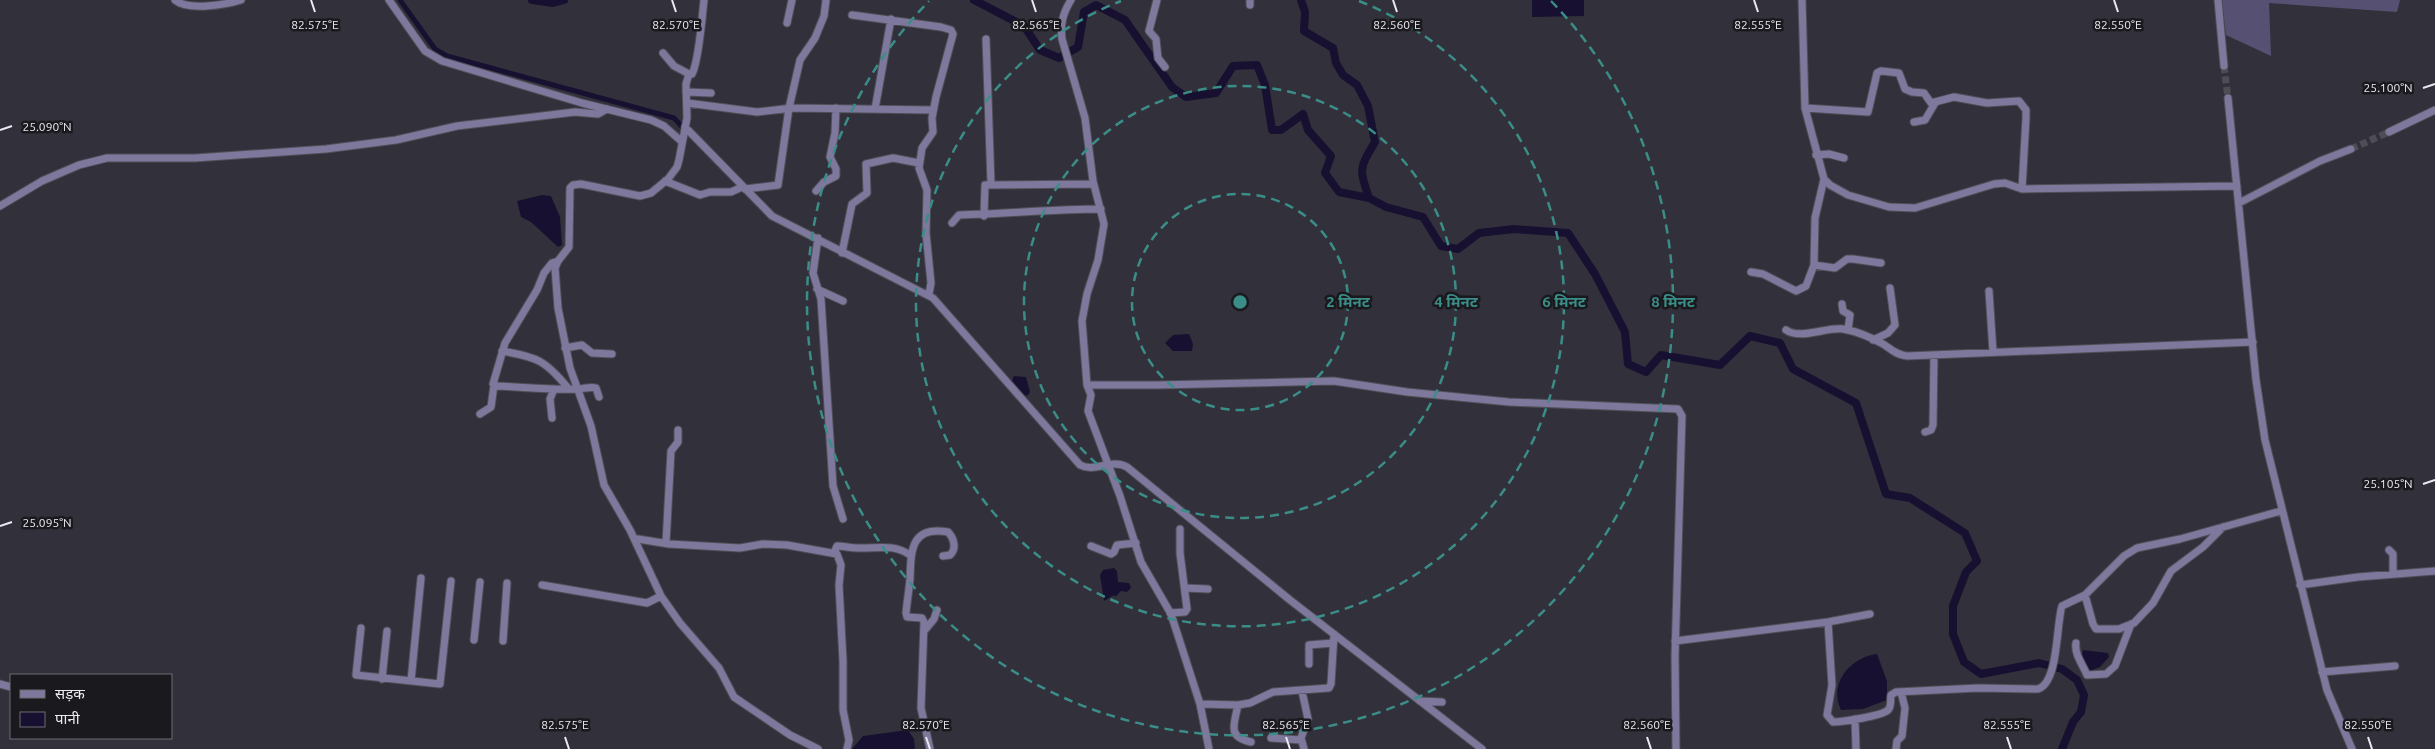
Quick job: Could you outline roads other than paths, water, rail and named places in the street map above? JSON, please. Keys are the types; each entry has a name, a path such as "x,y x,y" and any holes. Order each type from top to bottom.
{"street":[{"path":"175,0 179,4 187,5 241,0"},
{"path":"389,0 426,51 442,61 658,122 683,134 772,216 842,253 929,294 939,303 1080,465 1088,468 1122,464 1333,638 1482,749"},
{"path":"689,74 692,74 697,65 696,54 704,0"},
{"path":"787,23 792,0"},
{"path":"665,181 700,195 710,192 728,193 741,189 778,186 789,108 801,55 815,38 824,16 826,0"},
{"path":"1071,0 1062,16 1062,39 1084,118 1093,184 1102,209 1104,232 1087,294 1082,321 1087,385 1091,395 1090,416 1145,571 1170,613 1200,704 1209,749"},
{"path":"1157,0 1149,30 1156,40 1158,58 1165,67"},
{"path":"1751,272 1763,274 1796,292 1806,286 1814,265 1815,218 1824,179 1816,155 1805,108 1802,0"},
{"path":"2218,0 2224,66"},
{"path":"852,14 891,19 952,31 951,50 933,110 933,132 924,143 919,163 919,171 927,190 927,243 931,284 929,294"},
{"path":"875,109 891,19"},
{"path":"986,39 991,184"},
{"path":"663,53 674,66 689,74"},
{"path":"1805,108 1868,112 1877,73 1881,70 1899,73 1905,89 1912,92 1921,91 1931,103 1954,97 1987,103 2017,100 2022,104 2026,118 2022,189"},
{"path":"689,74 686,92 687,103 677,168 665,181 651,193 640,196 581,184 573,185 568,192 569,247 558,261 555,274 566,348 576,390 591,426 604,485 636,541 660,597 719,668 734,697 790,735 818,749"},
{"path":"686,92 711,93"},
{"path":"2228,98 2261,418 2281,511 2322,672 2335,712 2352,749"},
{"path":"687,103 751,111 789,108 933,110"},
{"path":"1914,122 1925,120 1935,103"},
{"path":"816,191 824,182 836,176 836,168 830,157 835,133 836,108"},
{"path":"0,206 42,181 78,165 107,158 195,158 326,149 396,140 466,125 575,112 598,114 607,109"},
{"path":"2389,132 2435,110"},
{"path":"2239,203 2316,163 2351,149"},
{"path":"1816,155 1829,154 1844,158"},
{"path":"842,253 852,204 864,196 868,189 866,164 893,158 919,163"},
{"path":"1824,179 1840,192 1889,207 1922,207 2005,183 2022,189 2237,186"},
{"path":"984,216 984,187 991,184 1093,184"},
{"path":"952,223 959,215 984,216 1018,212 1102,209"},
{"path":"818,241 812,273 822,313 833,486 843,519"},
{"path":"1814,265 1835,268 1848,259 1881,263"},
{"path":"480,414 491,408 494,377 502,351 537,290 544,272 552,263 558,261"},
{"path":"1873,340 1888,333 1895,325 1890,288"},
{"path":"817,289 843,301"},
{"path":"1989,291 1993,352"},
{"path":"1842,304 1843,310 1850,315 1853,333"},
{"path":"1786,330 1794,334 1837,329 1873,340 1900,355 2253,342"},
{"path":"566,348 582,345 592,353 612,354"},
{"path":"502,351 528,356 547,364 568,388"},
{"path":"1925,432 1931,430 1933,425 1934,355"},
{"path":"1087,385 1158,386 1334,381 1407,392 1509,402 1676,409 1680,411 1682,416 1675,641 1676,749"},
{"path":"494,385 554,389 568,388 576,390 594,387 598,397"},
{"path":"552,418 550,399 554,389"},
{"path":"666,543 671,451 678,442 678,430"},
{"path":"1828,622 1832,685 1827,715 1833,722 1885,712 1890,706 1892,694 1901,692 1978,688 2038,689 2045,684 2054,660 2062,606 2085,595 2124,556 2137,548 2281,511"},
{"path":"2076,643 2075,648 2087,675 2106,674 2114,666 2131,624 2153,603 2171,571 2203,547 2223,527"},
{"path":"1170,613 1187,611 1186,588 1180,553 1180,529"},
{"path":"930,749 921,708 923,619 907,617 906,613 910,555 918,538 945,532 950,534 954,546 952,554 943,556"},
{"path":"636,541 638,539 666,543 740,548 763,544 787,545 834,553 839,557 841,565 839,585 844,660 842,703 849,740 847,749"},
{"path":"1091,546 1111,554 1114,552 1117,544 1136,543"},
{"path":"834,553 837,546 859,549 887,546 904,550 910,555"},
{"path":"2389,550 2393,554 2393,574"},
{"path":"2300,585 2435,571"},
{"path":"411,681 421,578"},
{"path":"361,628 356,675 440,684 451,581"},
{"path":"474,640 480,582"},
{"path":"503,641 507,583"},
{"path":"542,585 647,602 660,597"},
{"path":"1186,588 1208,589"},
{"path":"2085,595 2096,629 2112,629 2131,624"},
{"path":"924,631 934,619 937,610"},
{"path":"1675,641 1828,622 1870,614"},
{"path":"382,679 387,631"},
{"path":"1309,664 1309,645 1333,638"},
{"path":"1200,704 1238,706 1250,703 1273,692 1302,692 1305,689 1330,687 1333,638"},
{"path":"2322,672 2395,666"},
{"path":"1302,692 1308,719 1301,740 1304,749"},
{"path":"1896,749 1897,741 1902,736 1905,708 1901,692"},
{"path":"1420,701 1442,702"},
{"path":"1238,706 1234,725 1235,735 1238,739 1251,742"},
{"path":"1855,719 1856,749"},
{"path":"1271,738 1301,740"}],"water":[{"path":"1532,0 1584,0 1584,16 1532,17"},
{"path":"542,195 551,196 560,217 562,245 558,247 531,222 521,217 517,201"},
{"path":"1189,334 1193,344 1192,351 1173,351 1165,343 1173,335"},
{"path":"1014,376 1026,377 1030,392 1028,395 1025,396 1012,381"},
{"path":"1114,568 1117,571 1118,582 1129,583 1131,588 1127,592 1121,591 1115,597 1114,595 1104,601 1100,575 1103,570"},
{"path":"2083,650 2108,653 2109,657 2100,667 2089,671 2081,657"},
{"path":"1877,654 1887,681 1887,700 1863,709 1841,710 1837,690 1844,673 1859,660"},
{"path":"908,730 914,739 915,749 852,749 863,736"}],"waterway":[{"path":"400,0 435,49 447,56 674,118 686,131"},
{"path":"532,0 553,3 564,0"},
{"path":"974,0 1024,26 1040,50 1059,58 1078,47 1084,12 1096,5 1125,20 1172,87 1186,97 1216,93 1233,66 1257,65 1265,85 1272,130 1281,130 1303,114 1308,130 1331,156 1325,173 1339,192 1369,198 1386,207 1423,217 1441,246 1458,249 1479,233 1514,229 1568,233 1595,274 1625,332 1628,364 1646,372 1661,355 1720,365 1750,336 1780,343 1793,369 1856,403 1886,494 1910,498 1965,533 1977,561 1966,572 1953,606 1953,634 1964,662 1981,674 2039,663 2062,669 2077,680 2084,695 2081,712 2073,722 2062,749"},
{"path":"1301,0 1305,12 1304,31 1333,48 1336,63 1343,75 1357,85 1368,106 1375,142 1363,164 1362,174 1369,198"}],"tunnel":[{"path":"2224,66 2228,98"},
{"path":"2351,149 2389,132"}]}
